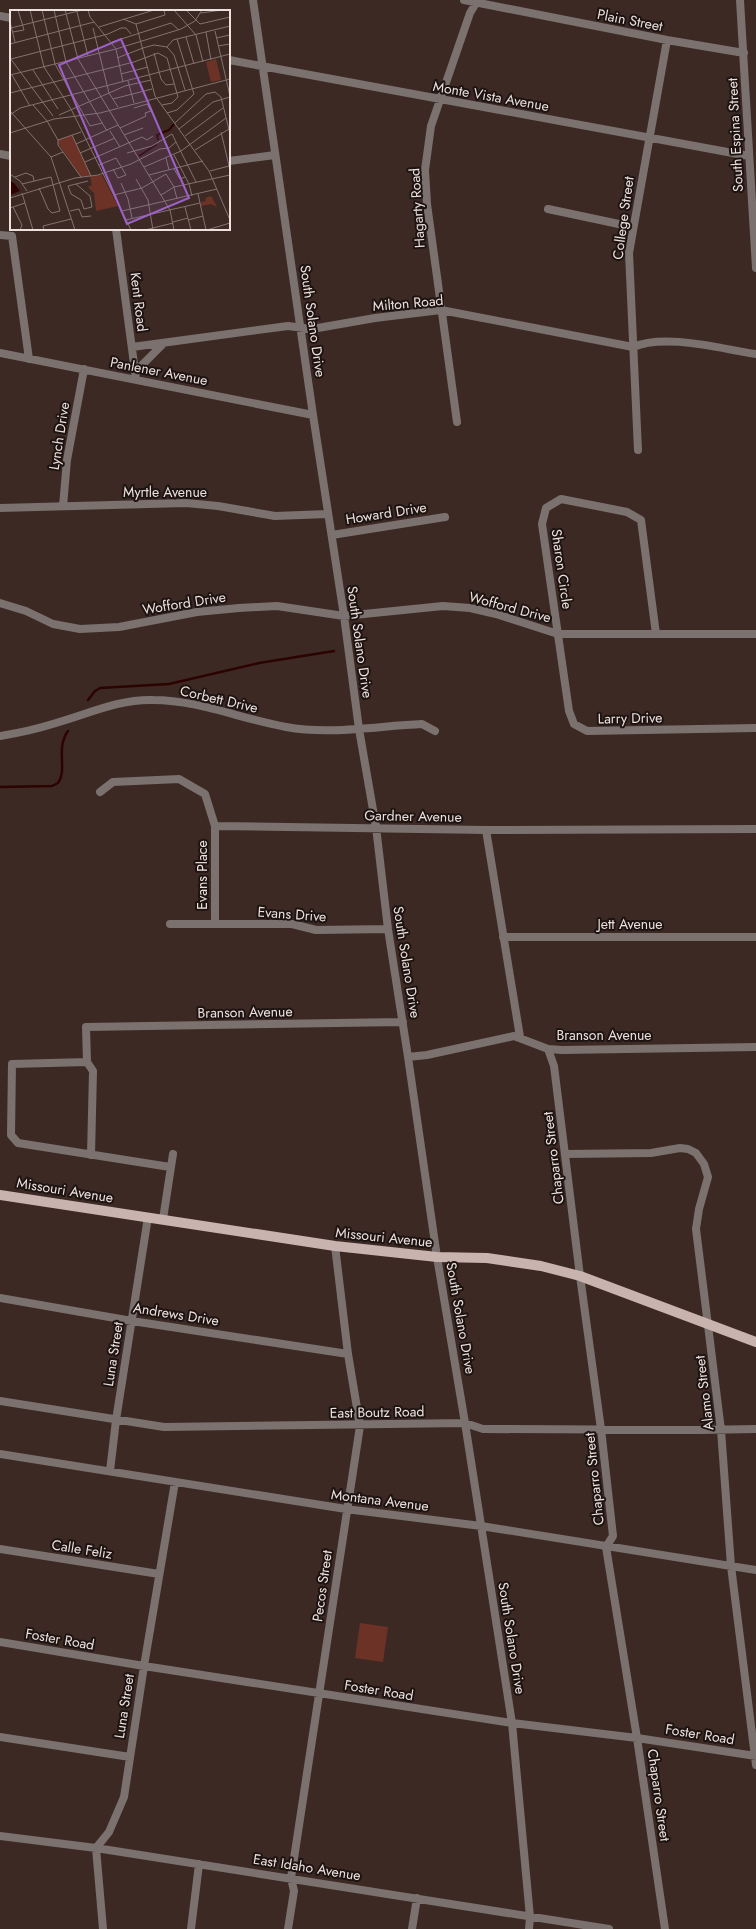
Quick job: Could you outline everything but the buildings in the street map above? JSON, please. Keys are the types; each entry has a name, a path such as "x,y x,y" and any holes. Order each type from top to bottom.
{"main road":[{"name":"Missouri Avenue","path":"0,1194 336,1246 437,1257 510,1261 541,1266 580,1276 756,1342"}],"street":[{"name":"South Solano Drive","path":"253,0 300,327 344,616 359,729 376,827 388,929 437,1257 466,1423 512,1723 530,1917 529,1929"},
{"name":"Plain Street","path":"464,0 478,1 667,40 744,53"},
{"name":"South Espina Street","path":"740,0 756,268"},
{"name":"Hagarty Road","path":"457,422 427,204 425,170 431,126 439,100 470,13 478,1"},
{"path":"0,16 10,18"},
{"name":"College Street","path":"638,450 629,253 648,137 667,40"},
{"name":"Monte Vista Avenue","path":"230,60 439,100 750,156"},
{"path":"0,154 10,156"},
{"path":"230,161 275,155"},
{"path":"548,209 633,227"},
{"name":"Kent Road","path":"116,230 135,375"},
{"path":"0,235 12,236 29,359"},
{"name":"Milton Road","path":"132,347 288,326 312,329 375,318 441,310 633,346 644,342 666,340 756,354"},
{"path":"135,375 164,343"},
{"name":"Panlener Avenue","path":"0,353 84,370 135,375 313,415"},
{"name":"Lynch Drive","path":"63,506 67,460 84,370"},
{"name":"Sharon Circle","path":"558,634 542,524 546,508 561,499 627,512 641,520 656,634"},
{"name":"Myrtle Avenue","path":"0,508 186,503 218,506 275,516 328,514"},
{"name":"Howard Drive","path":"332,535 445,517"},
{"name":"Wofford Drive","path":"0,602 20,609 53,624 80,629 119,627 197,612 239,608 277,606 344,616 443,606 470,608 496,614 558,634 756,634"},
{"name":"Larry Drive","path":"558,634 569,711 574,724 587,731 756,728"},
{"name":"Corbett Drive","path":"0,736 19,733 56,723 112,704 151,700 186,702 287,727 328,730 422,724 435,731"},
{"path":"100,792 113,782 179,779 205,794 215,826"},
{"name":"Gardner Avenue","path":"215,826 376,827 486,830 756,829"},
{"name":"Evans Place","path":"215,826 215,923"},
{"path":"486,830 520,1037"},
{"name":"Evans Drive","path":"170,924 292,924 316,930 388,929"},
{"name":"Jett Avenue","path":"503,937 756,937"},
{"name":"Branson Avenue","path":"87,1062 86,1028 403,1022"},
{"name":"Branson Avenue","path":"408,1057 427,1055 507,1036 520,1037 548,1049 756,1047"},
{"name":"Chaparro Street","path":"548,1049 554,1066 601,1429 613,1536 606,1547 637,1738 665,1929"},
{"path":"91,1154 93,1071 87,1062 12,1064 11,1135 18,1143 170,1167"},
{"name":"Alamo Street","path":"566,1154 651,1153 680,1148 688,1149 700,1158 707,1170 708,1178 698,1209 696,1229 721,1430 731,1566 756,1765"},
{"path":"163,1219 173,1154"},
{"name":"Luna Street","path":"110,1471 116,1420 148,1217"},
{"name":"Pecos Street","path":"288,1929 294,1891 291,1878 346,1509 360,1426 348,1354 336,1246"},
{"name":"Andrews Drive","path":"0,1298 132,1321 348,1354"},
{"name":"East Boutz Road","path":"0,1401 164,1427 360,1426 466,1423 483,1428 756,1429"},
{"name":"Montana Avenue","path":"0,1454 346,1509 481,1526 756,1570"},
{"name":"Luna Street","path":"96,1848 109,1832 124,1797 175,1482"},
{"name":"Calle Feliz","path":"0,1549 159,1574"},
{"name":"Foster Road","path":"0,1642 319,1694 512,1723 637,1738 755,1756"},
{"path":"0,1737 130,1757"},
{"name":"East Idaho Avenue","path":"0,1836 96,1848 609,1929"},
{"path":"96,1848 103,1929"},
{"path":"191,1929 199,1864"},
{"path":"412,1929 417,1898"}],"shaded area":[{"path":"360,1623 388,1627 383,1662 355,1658"}],"waterway":[{"path":"88,700 95,691 100,688 169,684 259,663 334,651"},
{"path":"0,787 52,786 58,783 62,772 62,745 68,731"}]}
